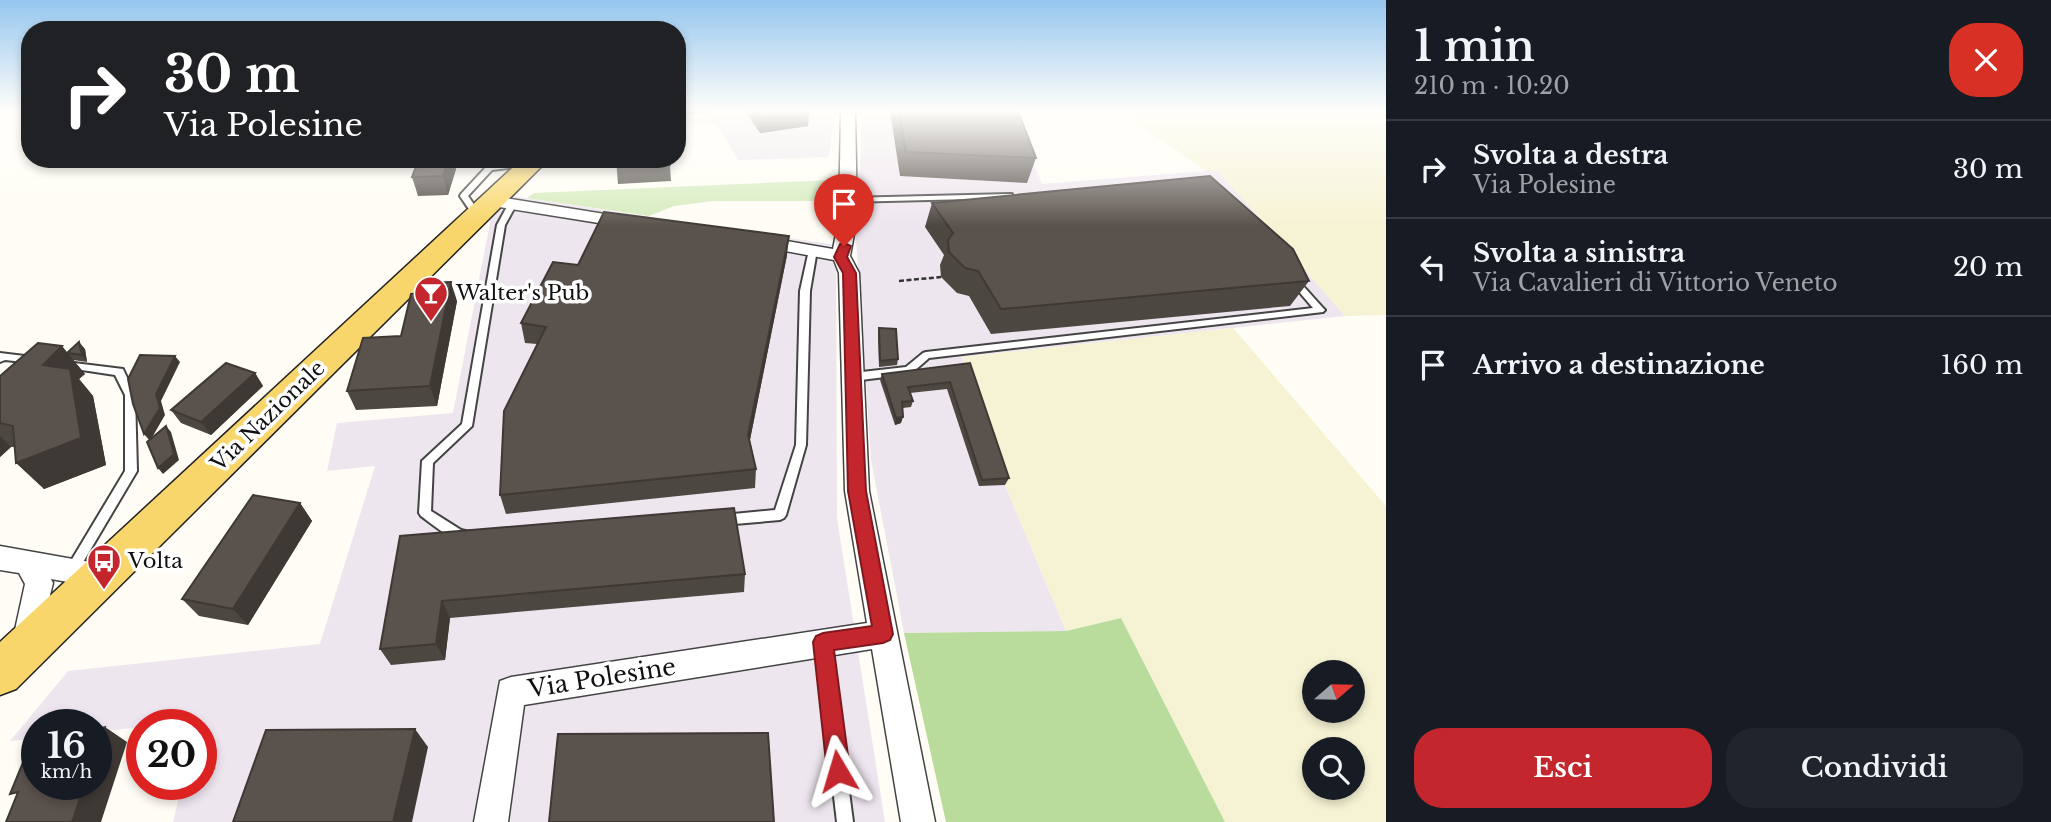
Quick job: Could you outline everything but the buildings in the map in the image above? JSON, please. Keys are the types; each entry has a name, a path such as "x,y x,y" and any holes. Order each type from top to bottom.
{"main road":[{"name":"Via Nazionale","path":"12,662 86,573 494,207 529,168"}],"street":[{"path":"847,149 847,237 841,257 849,273 857,491 918,822"},
{"path":"494,207 649,225"},
{"path":"731,237 841,257"},
{"path":"14,560 86,573"},
{"path":"12,662 39,583 14,560"},
{"name":"Via Polesine","path":"491,822 511,692 883,634"}],"lane":[{"path":"846,201 1019,196"},
{"path":"481,537 459,535 425,513 428,461 467,426 501,225 494,207"},
{"path":"711,521 780,515 801,444 805,290 813,250"},
{"path":"853,377 909,370 926,355 1320,310 1285,271"},
{"path":"0,359 3,356 42,361"},
{"path":"55,363 119,372 130,395 131,471 86,573"},
{"path":"823,642 845,822"}],"path":[{"path":"899,281 941,277"}],"shaded area":[{"path":"731,149 830,149 829,157 738,160"},
{"path":"861,149 1028,149 1042,184 1218,170 1345,316 963,357 1005,485 1066,631 904,633 871,460 856,240"},
{"path":"1175,149 1386,149 1386,315 1345,316 1218,171 1207,171"},
{"path":"513,196 836,245 837,518 885,822 173,822 178,800 217,800 217,709 126,709 126,729 112,730 112,709 37,709 68,671 320,644 375,466 327,471 337,423 453,413 491,218"},
{"path":"1233,328 1386,506 1386,822 1225,822 1121,618 1066,631 1005,485 962,357"},
{"path":"21,728 21,740 10,741"}],"green space":[{"path":"833,180 835,201 713,201 674,206 649,216 527,198 534,193"},
{"path":"1121,618 1225,822 946,822 904,633 1066,631"}],"place":[{"name":"Walter's Pub","path":"431,323"},
{"name":"Volta","path":"104,591"}],"route":[{"path":"838,771 823,642 883,634 857,491 849,273 847,263 841,257 844,246"}]}
